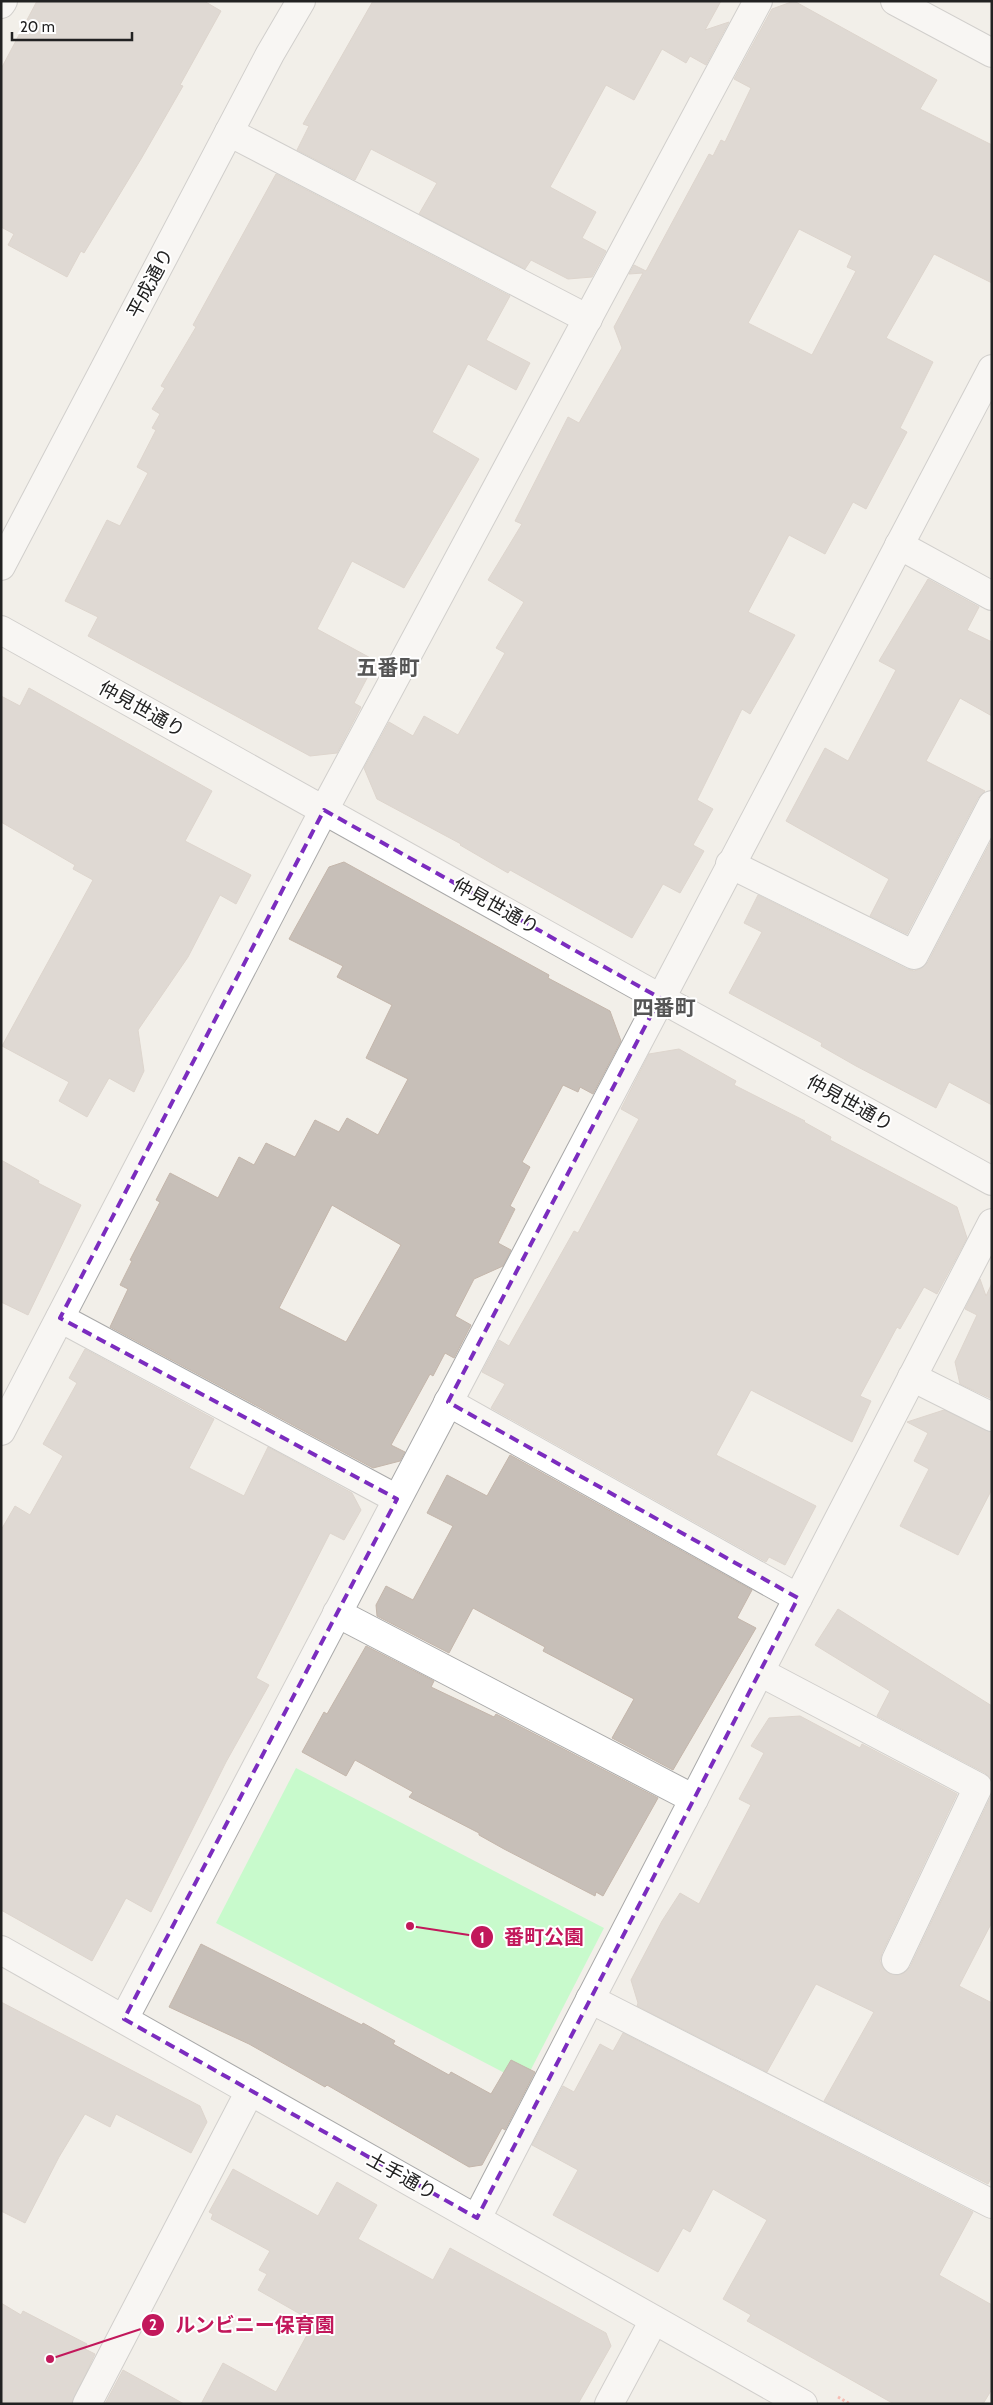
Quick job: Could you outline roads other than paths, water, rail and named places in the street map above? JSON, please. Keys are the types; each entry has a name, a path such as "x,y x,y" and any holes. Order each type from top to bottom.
{"street":[{"name":"平成通り","path":"1,566 229,132 301,1"},
{"path":"1,1431 324,810 758,1"},
{"path":"895,1 990,48"},
{"path":"229,132 588,319"},
{"path":"124,2019 992,369"},
{"path":"899,545 992,596"},
{"name":"仲見世通り","path":"1,630 992,1181"},
{"path":"730,864 914,955 992,806"},
{"path":"477,2218 992,1223"},
{"path":"60,1318 397,1499"},
{"path":"912,1377 992,1416"},
{"path":"448,1402 798,1598"},
{"path":"337,1613 694,1799"},
{"path":"760,1672 978,1786 896,1960"},
{"name":"土手通り","path":"1,1950 803,2404"},
{"path":"590,1999 992,2204"},
{"path":"86,2404 250,2091"},
{"path":"609,2404 654,2320"}],"place":[{"name":"番町公園","path":"410,1926"},
{"name":"ルンビニー保育園","path":"50,2359"}],"district":[{"name":"五番町","path":"388,667"},
{"name":"四番町","path":"664,1007"}]}
